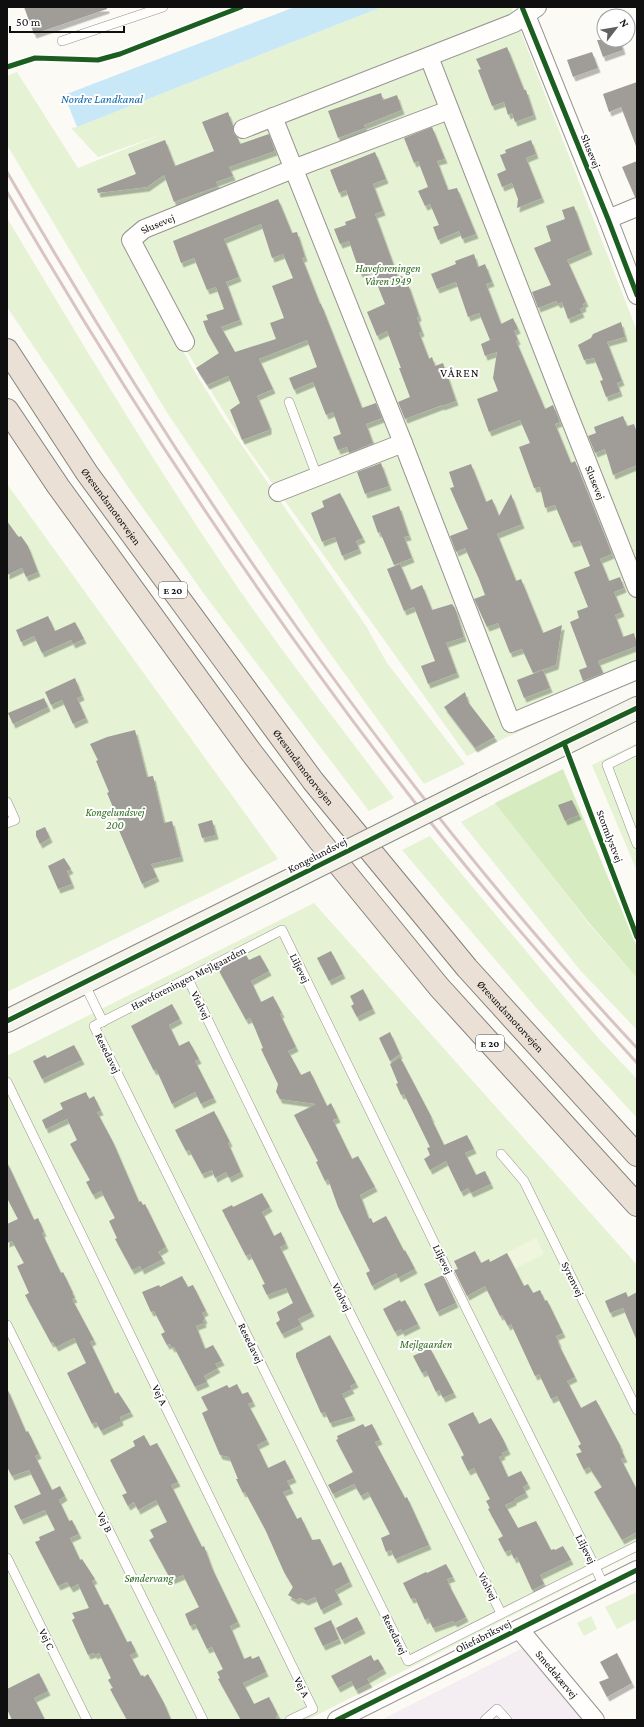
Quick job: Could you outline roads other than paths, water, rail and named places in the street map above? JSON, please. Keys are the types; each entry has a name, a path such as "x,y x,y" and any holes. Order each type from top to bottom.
{"highway":[{"name":"Øresundsmotorvejen","path":"7,350 87,473 313,781 467,968 637,1155"},
{"name":"E 20","path":"7,410 58,486 251,752 318,839 439,987 637,1205"}],"street":[{"name":"Slusevej","path":"243,129 514,23 528,10 637,295"},
{"name":"Slusevej","path":"430,57 449,110 637,588"},
{"name":"Slusevej","path":"185,342 131,240 144,230 293,169 449,110"},
{"path":"273,117 403,443 511,723 637,670"},
{"path":"608,219 637,207"},
{"path":"278,492 403,443"},
{"name":"Kongelundsvej","path":"7,1021 637,708"},
{"name":"Oliefabriksvej","path":"337,1720 637,1570"},
{"name":"Smedekærvej","path":"520,1629 595,1720"}],"lane":[{"path":"62,41 163,7"},
{"path":"289,402 317,476"},
{"path":"637,750 606,765 637,844"},
{"path":"7,802 15,820 7,823"},
{"name":"Haveforeningen Mejlgaarden","path":"94,1026 282,930"},
{"name":"Liljevej","path":"282,930 604,1586"},
{"name":"Violvej","path":"188,978 353,1319 501,1613"},
{"path":"84,983 103,1022"},
{"name":"Resedavej","path":"94,1026 408,1661 501,1613"},
{"name":"Vej A","path":"7,1082 313,1709 290,1720"},
{"name":"Syrenvej","path":"501,1154 524,1181 637,1410"},
{"name":"Vej B","path":"7,1325 203,1720"},
{"path":"501,1613 637,1546"},
{"name":"Vej C","path":"7,1558 88,1720"},
{"path":"485,1720 497,1709 507,1720"}],"water":[{"name":"Nordre Landkanal","path":"295,7 382,7 77,127 64,95"}],"railway":[{"path":"7,172 147,403 297,628 377,737 460,844 547,948 637,1048"},
{"path":"7,192 51,267 143,416 239,562 340,704 393,774 481,885 542,957 637,1063"}],"district":[{"name":"VÅREN","path":"460,373"}],"park label":[{"name":"Haveforeningen Våren 1949","path":"388,274"},
{"name":"Kongelundsvej 200","path":"115,818"},
{"name":"Mejlgaarden","path":"426,1344"},
{"name":"Søndervang","path":"149,1578"}]}
